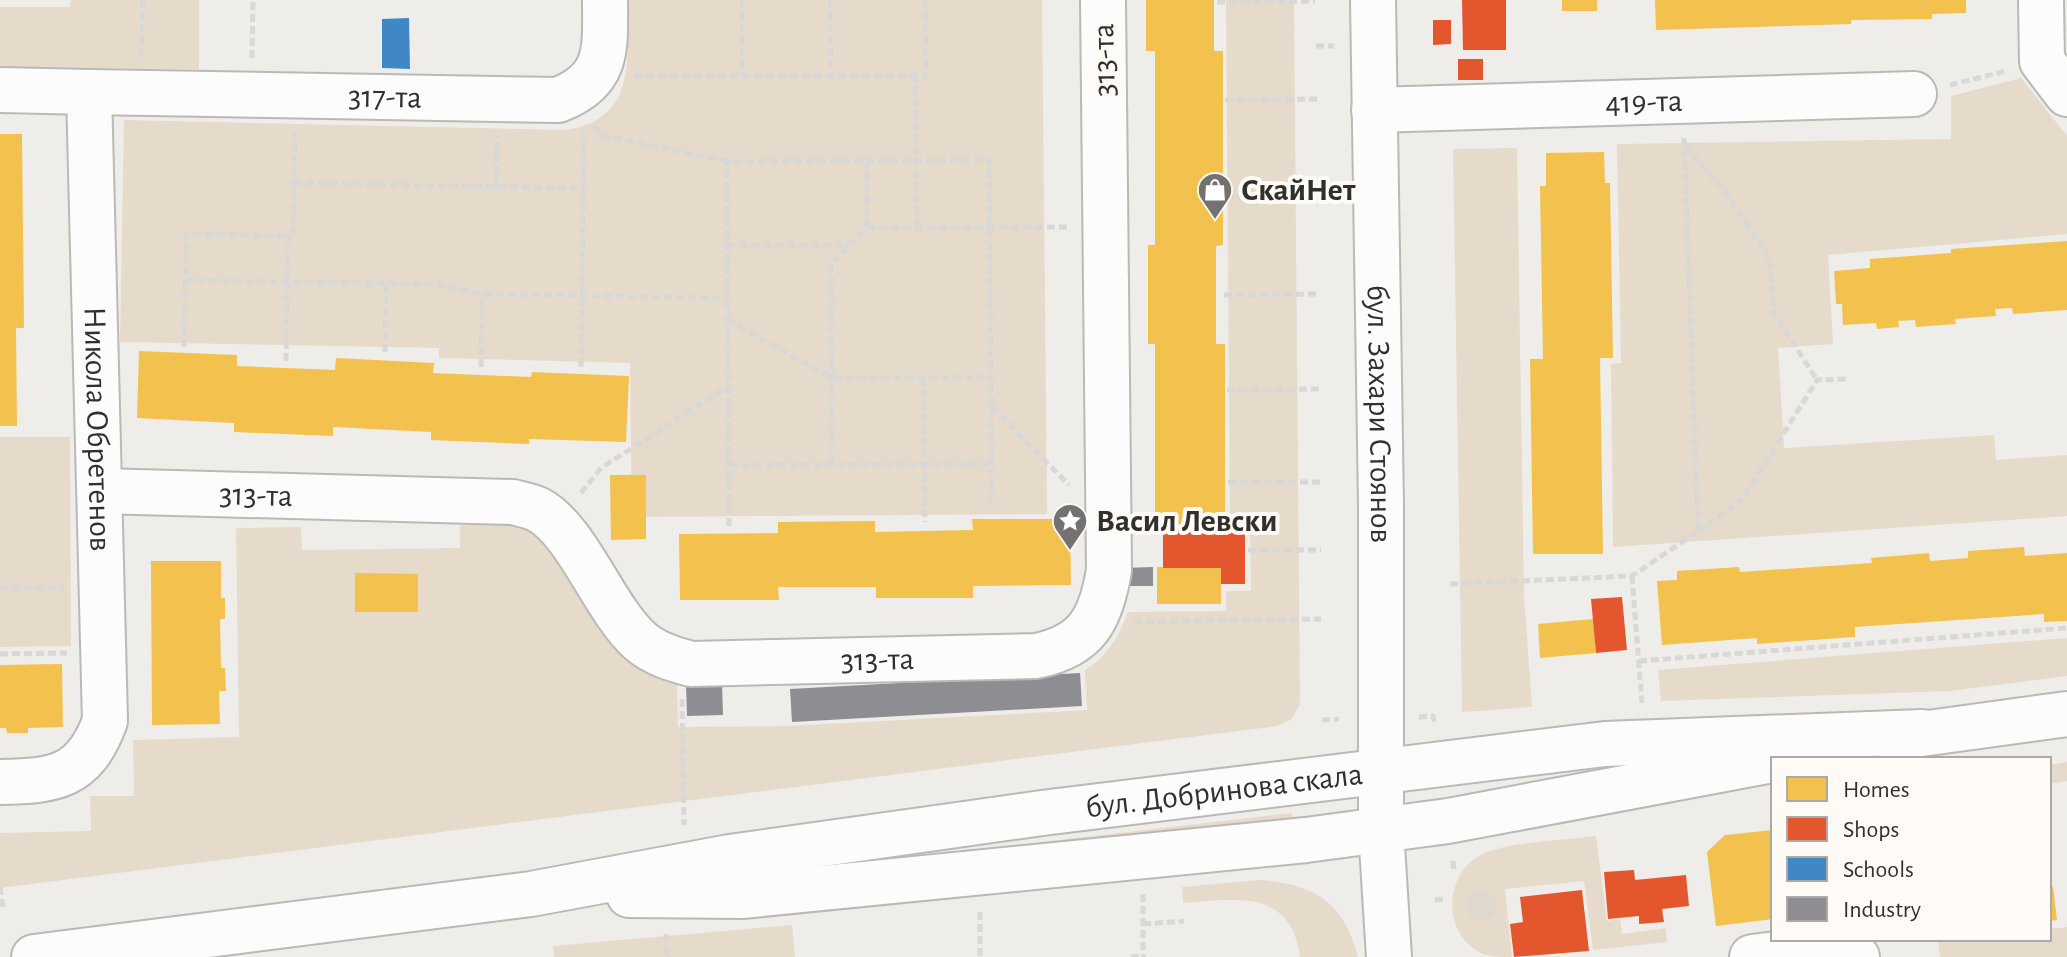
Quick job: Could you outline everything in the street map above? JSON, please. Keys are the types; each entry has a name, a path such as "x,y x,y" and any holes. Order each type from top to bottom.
{"street":[{"path":"594,77 605,51 605,0"},
{"name":"313-та","path":"100,491 513,502 537,509 558,525 623,622 641,642 665,657 685,663 1036,656 1059,651 1078,640 1093,623 1104,599 1109,570 1103,0"},
{"name":"бул. Захари Стоянов","path":"1373,0 1381,505 1381,830 1396,952"},
{"path":"2041,0 2054,78"},
{"name":"317-та","path":"89,92 558,100 584,88 594,77"},
{"path":"0,90 89,92"},
{"name":"Никола Обретенов","path":"0,782 37,781 60,776 81,763 97,744 105,721 89,92"},
{"name":"419-та","path":"1374,110 1914,94"},
{"name":"бул. Добринова скала","path":"1790,757 1922,732 2067,714"},
{"name":"бул. Добринова скала","path":"34,957 531,894 730,857 1042,813 1605,744 1922,732"},
{"name":"бул. Добринова скала","path":"531,894 742,896 1381,830 1448,821 1771,760"},
{"path":"1752,957 1822,951 1857,957"}],"path":[{"path":"140,93 143,0"},
{"path":"251,95 253,0"},
{"path":"742,0 742,76"},
{"path":"830,0 831,75"},
{"path":"594,77 926,76 925,0"},
{"path":"1217,2 1315,1"},
{"path":"1316,46 1334,46"},
{"path":"915,75 917,227"},
{"path":"1914,94 2054,78"},
{"path":"184,347 186,234 293,237 295,96"},
{"path":"1225,100 1317,99"},
{"path":"496,186 498,100"},
{"path":"1683,101 1698,531"},
{"path":"581,367 584,116 604,136 727,161 989,160 992,505"},
{"path":"1684,146 1726,193 1769,257 1774,313 1817,380"},
{"path":"727,161 729,526"},
{"path":"867,161 867,228"},
{"path":"294,183 584,188"},
{"path":"1226,197 1318,196"},
{"path":"832,465 831,264 867,228 1105,227"},
{"path":"286,361 288,236"},
{"path":"727,245 850,245"},
{"path":"185,280 434,284 482,294 728,298"},
{"path":"385,352 386,283"},
{"path":"481,367 482,294"},
{"path":"1224,295 1318,294"},
{"path":"728,320 832,378 991,377"},
{"path":"924,377 925,522"},
{"path":"1817,380 1846,379"},
{"path":"1450,584 1632,576 1742,500 1817,380"},
{"path":"558,525 601,468 728,386"},
{"path":"1227,390 1319,389"},
{"path":"991,406 1108,526"},
{"path":"729,465 991,464"},
{"path":"1228,482 1320,482"},
{"path":"1248,550 1321,550"},
{"path":"1632,576 1643,710"},
{"path":"0,588 101,587"},
{"path":"1093,623 1321,619"},
{"path":"1639,661 2067,628"},
{"path":"0,654 103,653"},
{"path":"684,828 682,678 685,663"},
{"path":"1419,717 1433,716"},
{"path":"1322,720 1339,719"},
{"path":"1453,861 1454,872"},
{"path":"1131,957 1143,956 1142,883"},
{"path":"0,887 3,909"},
{"path":"980,899 980,957"},
{"path":"1435,900 1445,899"},
{"path":"1143,924 1184,921"},
{"path":"666,928 667,957"}],"shaded area":[{"path":"71,0 199,0 199,69 0,68 0,7 70,7"},
{"path":"627,0 1042,0 1047,514 632,517 630,363 439,358 439,348 120,342 124,120 566,130 590,123 606,113 617,99 627,63"},
{"path":"1226,0 1294,0 1300,704 1292,719 1277,726 0,888 0,833 91,831 90,796 134,796 133,740 239,737 236,528 301,527 302,550 460,548 460,525 529,524 677,677 678,727 787,726 1087,710 1085,670 1112,645 1128,612 1226,611 1226,591 1251,591 1250,527 1230,527"},
{"path":"2021,78 2067,136 2067,234 1828,255 1833,344 1778,348 1784,448 1994,435 1996,460 2067,455 2067,516 1613,547 1611,364 1621,363 1617,144 1951,139 1951,96"},
{"path":"1517,148 1524,596 1532,707 1462,712 1453,149"},
{"path":"0,437 70,437 71,646 0,647"},
{"path":"2067,638 2067,676 1950,691 1661,701 1658,670"},
{"path":"2067,762 2067,781 2051,784 2051,765"},
{"path":"1292,813 1294,831 870,862"},
{"path":"1596,836 1607,921 1620,919 1622,934 1666,928 1667,942 1593,950 1584,881 1505,889 1512,957 1481,953 1468,944 1453,917 1452,902 1461,873 1471,861 1508,846"},
{"path":"1260,880 1297,886 1324,899 1345,922 1358,957 1300,957 1295,935 1285,919 1273,909 1258,903 1222,900 1183,903 1182,887"},
{"path":"792,925 795,957 554,957 553,946"},
{"path":"2067,927 2067,957 1940,957 1938,941 2051,941 2051,929"}],"building: Homes":[{"path":"1146,0 1214,0 1214,51 1223,51 1223,245 1216,246 1216,344 1225,344 1225,528 1155,528 1155,344 1148,344 1148,245 1155,245 1155,51 1146,51"},
{"path":"1562,0 1597,0 1597,11 1562,11"},
{"path":"1655,0 1966,0 1966,13 1932,14 1932,19 1851,20 1851,24 1656,30"},
{"path":"0,134 22,134 24,328 16,328 17,426 0,426"},
{"path":"1604,152 1605,183 1610,183 1613,358 1600,358 1603,554 1533,554 1530,359 1543,359 1540,186 1546,186 1546,153"},
{"path":"2067,241 2067,310 2013,314 2012,308 1995,309 1996,316 1955,319 1956,324 1916,327 1915,320 1898,321 1899,327 1877,329 1876,323 1843,325 1842,304 1836,304 1834,271 1870,268 1870,259 1951,253 1951,249"},
{"path":"139,351 237,355 237,366 335,370 336,358 434,363 433,373 531,377 532,372 629,376 626,442 529,439 529,444 431,440 431,432 333,427 333,436 234,432 234,423 137,418"},
{"path":"610,475 646,475 646,539 611,540"},
{"path":"972,519 1070,519 1071,585 973,586 973,598 876,598 876,587 778,587 779,600 680,600 679,534 778,533 778,522 875,521 875,532 973,530"},
{"path":"2024,547 2025,556 2067,553 2067,621 2044,622 2044,614 1855,627 1855,637 1757,644 1757,638 1662,645 1657,581 1677,580 1677,571 1739,567 1740,572 1872,563 1871,558 1929,553 1930,561 1968,558 1968,551"},
{"path":"151,561 221,561 221,598 225,598 225,619 220,619 221,668 225,668 226,691 219,691 220,724 152,725"},
{"path":"1157,567 1221,568 1221,604 1157,604"},
{"path":"355,573 418,574 418,612 355,612"},
{"path":"1593,619 1596,653 1540,658 1538,624"},
{"path":"62,664 63,727 28,728 28,733 7,733 6,728 0,728 0,665"},
{"path":"1771,830 1771,919 1716,926 1707,852 1725,835"},
{"path":"2051,888 2057,920 2051,921"}],"building: Shops":[{"path":"1462,0 1506,0 1506,50 1463,50"},
{"path":"1433,20 1451,20 1451,44 1433,45"},
{"path":"1458,59 1483,59 1483,80 1458,80"},
{"path":"1163,528 1245,528 1245,584 1221,584 1221,568 1163,568"},
{"path":"1622,597 1627,650 1596,653 1591,599"},
{"path":"1634,870 1635,880 1686,875 1689,906 1662,909 1664,922 1639,924 1639,916 1608,919 1604,872"},
{"path":"1582,890 1589,951 1514,957 1510,924 1523,922 1520,897"}],"building: Schools":[{"path":"409,18 410,69 382,68 382,19"}],"building: Industry":[{"path":"1153,567 1153,586 1120,586 1120,568"},
{"path":"1080,673 1082,706 792,722 790,689"},
{"path":"686,683 722,683 723,715 687,716"}],"building: Other":[{"path":"1482,891 1493,895 1497,906 1493,917 1482,921 1471,917 1467,906 1471,895"}],"place":[{"name":"СкайНет","path":"1215,221"},
{"name":"Васил Левски","path":"1070,552"}]}
